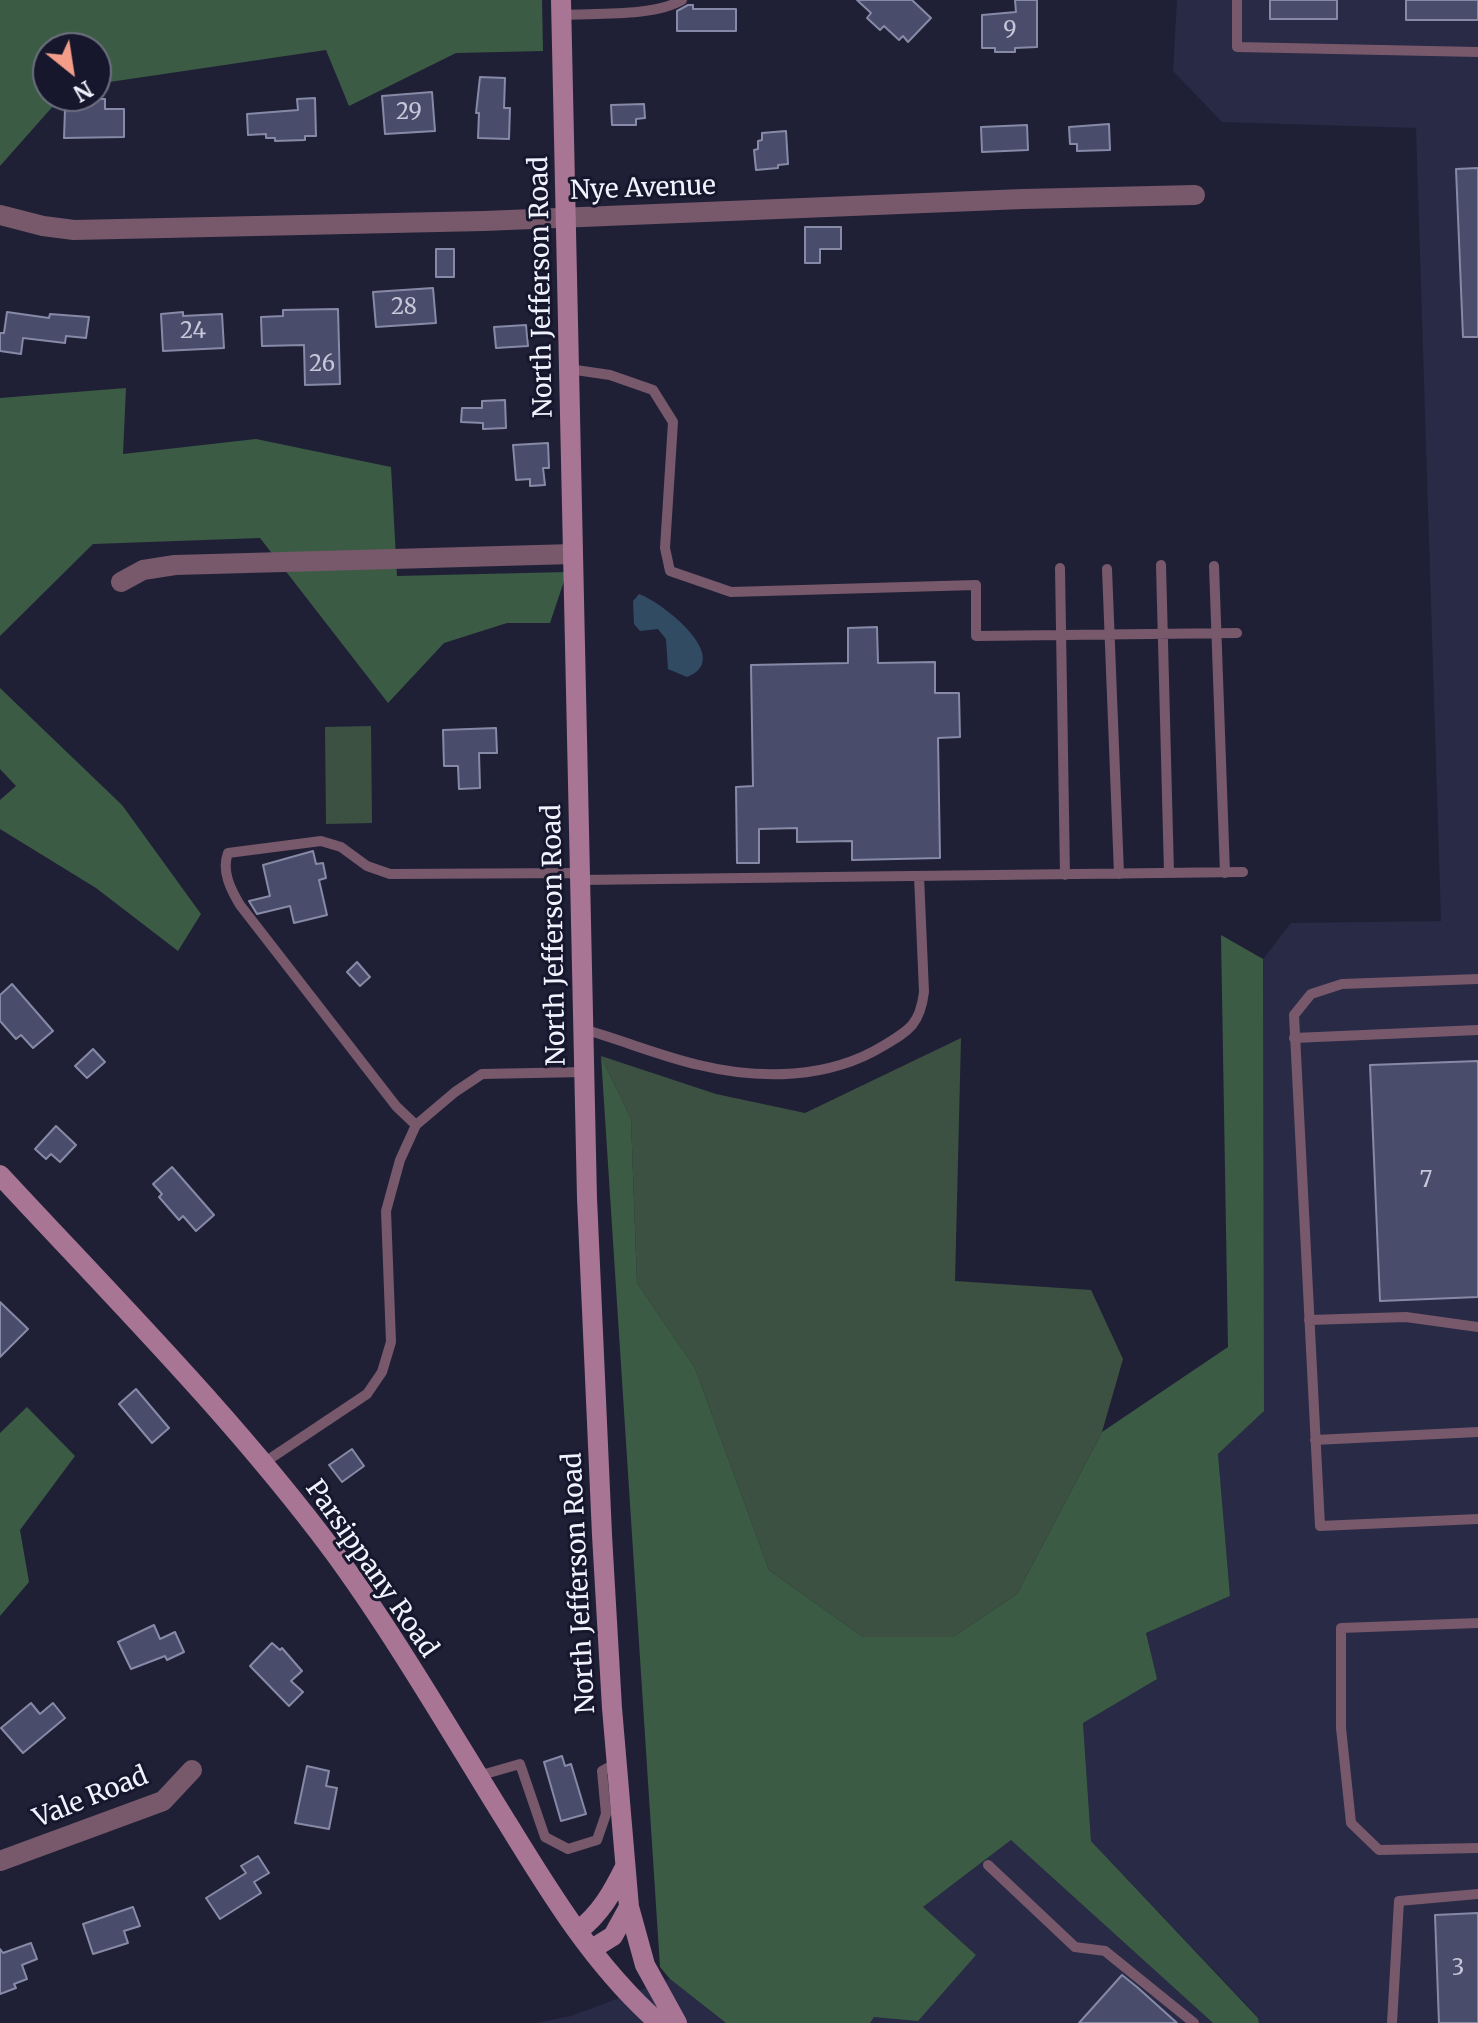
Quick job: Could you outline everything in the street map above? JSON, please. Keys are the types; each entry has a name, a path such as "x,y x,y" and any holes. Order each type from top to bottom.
{"street":[{"name":"North Jefferson Road","path":"561,7 584,1072 602,1535 629,1907 645,1965 677,2023"},
{"name":"Nye Avenue","path":"0,215 74,230 567,218 1038,198 1195,195"},
{"path":"121,582 143,570 175,565 573,554"},
{"name":"Parsippany Road","path":"2,1181 187,1376 333,1552 394,1642 551,1895 592,1949 643,2009 659,2023"},
{"name":"Vale Road","path":"0,1861 163,1801 192,1770"},
{"path":"578,1931 609,1900 625,1867"},
{"path":"592,1949 613,1936 629,1907"}],"lane":[{"path":"561,7 654,9 682,0"},
{"path":"1237,0 1237,47 1478,52"},
{"path":"569,369 610,375 653,390 673,422 665,548 670,571 731,592 976,585 976,636 1237,633"},
{"path":"1161,565 1169,873"},
{"path":"1214,566 1225,873"},
{"path":"1060,568 1065,875"},
{"path":"1107,569 1119,874"},
{"path":"416,1125 396,1106 240,905 229,884 225,861 228,853 321,841 341,847 367,866 390,874 919,876 1243,872"},
{"path":"583,1029 701,1066 745,1072 807,1073 858,1059 917,1023 922,1009 919,876"},
{"path":"1478,979 1342,984 1311,994 1294,1015 1320,1526 1478,1519"},
{"path":"1294,1038 1478,1030"},
{"path":"262,1464 367,1394 382,1372 391,1342 386,1211 400,1160 416,1125 482,1074 584,1072"},
{"path":"1309,1320 1406,1317 1478,1327"},
{"path":"1315,1440 1478,1432"},
{"path":"1478,1623 1341,1628 1341,1728 1351,1823 1379,1850 1478,1848"},
{"path":"478,1776 520,1764 545,1837 568,1849 597,1840 606,1814 602,1771 617,1763"},
{"path":"988,1865 1075,1947 1105,1951 1194,2023"},
{"path":"1392,2023 1399,1901 1478,1894"}],"shaded area":[{"path":"1177,0 1478,0 1478,2023 1259,2023 1258,2017 1091,1841 1083,1722 1156,1679 1146,1633 1230,1596 1218,1454 1264,1410 1263,959 1291,923 1441,921 1416,128 1222,122 1173,71"},
{"path":"639,594 663,608 690,632 703,658 700,669 687,677 668,669 666,639 658,629 640,631 634,624 633,601"},
{"path":"1011,1840 1213,2023 870,2023 874,2017 976,1955 923,1907"},
{"path":"670,1979 726,2023 536,2023 571,2016"}],"green space":[{"path":"0,0 542,0 543,51 456,53 349,106 326,50 112,82 112,32 32,32 32,112 48,112 0,166"},
{"path":"126,388 123,454 256,439 391,467 397,576 567,572 550,623 507,623 444,643 388,703 260,538 93,544 0,636 0,398"},
{"path":"0,688 122,805 201,914 178,951 96,888 0,829 0,800 16,786 0,769"},
{"path":"371,726 372,823 326,824 325,727"},
{"path":"1221,935 1263,959 1264,1411 1218,1454 1230,1596 1146,1633 1157,1679 1083,1723 1091,1841 1258,2018 1259,2023 1213,2023 1011,1840 923,1907 976,1955 918,2021 874,2017 870,2023 726,2023 670,1979 660,1967 601,1056 631,1119 637,1283 695,1368 769,1570 863,1637 953,1637 1017,1594 1102,1432 1228,1347"},
{"path":"961,1038 955,1281 1091,1290 1123,1359 1102,1432 1017,1594 953,1637 863,1637 769,1570 695,1368 637,1283 631,1119 601,1056 716,1094 805,1113"},
{"path":"27,1407 75,1456 20,1530 29,1582 0,1616 0,1433"}],"building":[{"path":"857,0 912,0 931,18 908,42 903,36 899,40 884,26 880,30 867,18 871,13"},
{"path":"1015,0 1037,0 1037,47 1015,48 1015,52 995,52 995,48 982,48 982,15 1016,12"},
{"path":"1270,0 1337,0 1337,19 1270,19"},
{"path":"1406,0 1478,0 1478,20 1406,20"},
{"path":"693,5 693,9 736,9 736,31 677,31 677,11"},
{"path":"480,77 505,78 504,108 510,108 509,139 478,138 479,113 476,113"},
{"path":"432,92 435,131 385,134 382,96"},
{"path":"315,98 316,136 305,136 305,140 275,141 275,138 266,138 266,134 248,135 247,114 298,110 297,99"},
{"path":"644,104 645,118 636,119 636,125 612,125 611,105"},
{"path":"124,109 124,137 64,138 65,112"},
{"path":"1109,124 1110,150 1077,151 1077,144 1070,144 1069,127"},
{"path":"1027,125 1028,150 982,152 981,127"},
{"path":"786,131 788,164 756,170 754,150 758,149 762,133"},
{"path":"1478,168 1478,337 1463,337 1456,169"},
{"path":"805,227 841,227 841,249 820,249 820,263 805,263"},
{"path":"436,249 454,249 454,277 436,277"},
{"path":"433,288 436,323 376,327 373,292"},
{"path":"338,309 340,384 305,385 304,345 262,346 261,317 283,316 283,310"},
{"path":"7,312 49,318 50,314 89,317 86,338 66,336 65,343 23,338 21,354 0,351 0,333 4,333"},
{"path":"183,312 183,316 222,314 224,348 163,351 161,314"},
{"path":"526,325 528,346 496,348 494,327"},
{"path":"505,400 506,428 483,429 483,423 461,422 462,408 482,408 482,401"},
{"path":"548,443 549,468 543,468 545,485 530,486 530,479 516,480 513,445"},
{"path":"877,627 878,663 935,662 935,693 959,693 960,737 938,738 940,858 852,860 852,841 797,842 797,828 759,829 759,863 737,863 736,787 753,786 751,665 848,663 848,628"},
{"path":"496,728 497,753 479,753 480,788 459,789 458,766 444,766 443,730"},
{"path":"313,851 316,864 323,863 326,878 319,880 327,915 294,923 290,906 257,914 249,901 270,896 263,865"},
{"path":"357,962 370,977 360,986 347,972"},
{"path":"12,984 53,1031 33,1048 21,1035 16,1039 0,1021 0,995"},
{"path":"93,1049 105,1062 87,1078 75,1066"},
{"path":"1478,1061 1478,1297 1380,1301 1370,1065"},
{"path":"56,1126 76,1145 60,1162 51,1154 46,1159 35,1149"},
{"path":"172,1167 214,1215 196,1231 183,1216 179,1220 159,1197 162,1194 153,1184"},
{"path":"0,1302 28,1329 0,1357"},
{"path":"136,1389 169,1428 152,1443 119,1404"},
{"path":"352,1449 364,1466 342,1482 329,1465"},
{"path":"154,1625 160,1639 175,1632 184,1652 167,1660 165,1656 131,1669 118,1642"},
{"path":"272,1643 280,1650 282,1648 302,1671 291,1681 303,1692 289,1706 250,1666"},
{"path":"31,1703 40,1714 53,1703 65,1718 23,1753 1,1728"},
{"path":"562,1756 565,1766 571,1764 586,1814 561,1821 544,1762"},
{"path":"307,1766 329,1771 326,1786 337,1788 329,1829 295,1823"},
{"path":"258,1856 269,1873 254,1882 261,1893 220,1919 206,1898 246,1873 241,1866"},
{"path":"133,1907 140,1926 124,1931 128,1943 93,1954 83,1924"},
{"path":"1478,1913 1478,2023 1439,2023 1435,1915"},
{"path":"31,1943 37,1959 22,1965 27,1979 14,1984 16,1988 0,1994 0,1949 3,1953"},
{"path":"1122,1975 1137,1987 1177,2023 1079,2023"}]}
